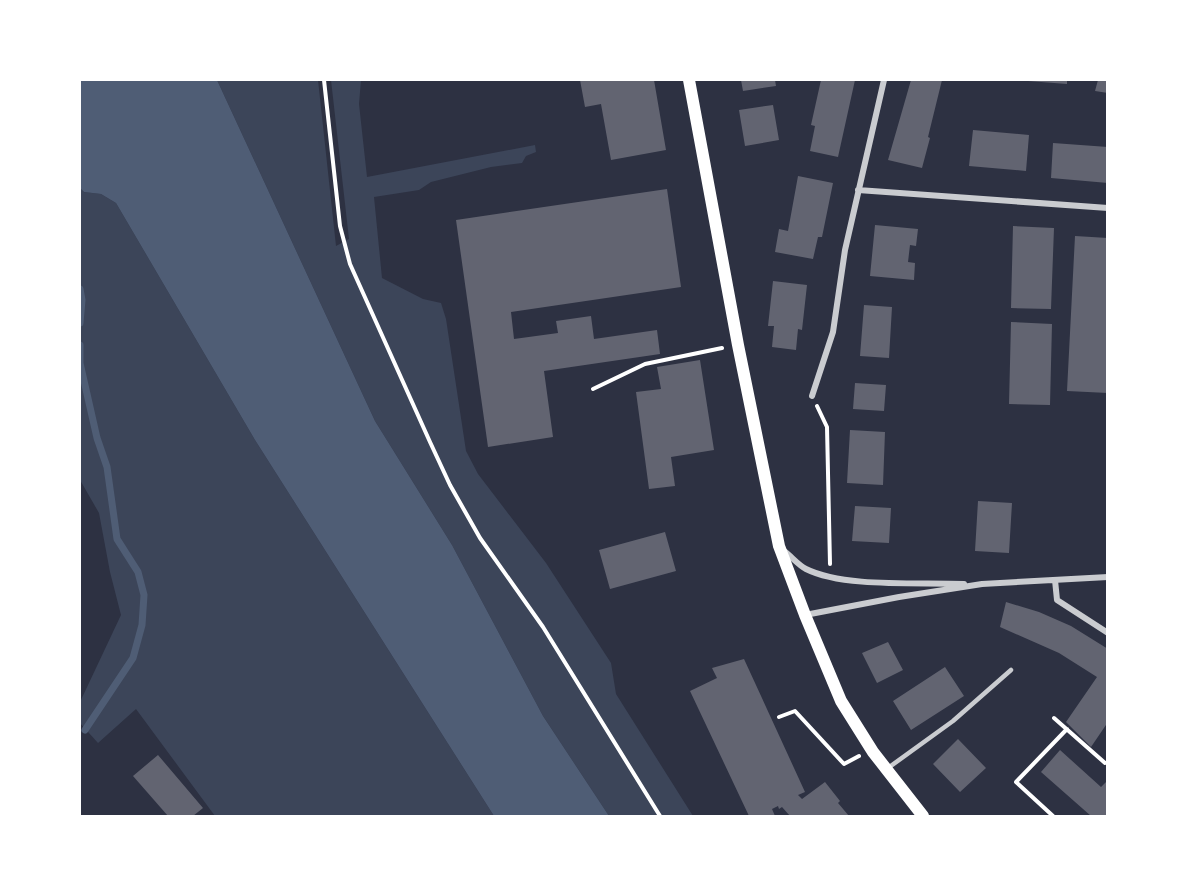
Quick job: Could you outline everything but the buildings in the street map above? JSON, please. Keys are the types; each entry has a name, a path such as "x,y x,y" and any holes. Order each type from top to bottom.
{"main road":[{"path":"689,80 738,345 779,546 841,701 871,749 923,816"}],"street":[{"path":"812,396 833,332 845,250 884,80"},
{"path":"858,190 1107,208"},
{"path":"779,546 804,568 830,577 866,582 982,584 1107,577"},
{"path":"1055,580 1057,600 1107,633"},
{"path":"805,615 982,584"}],"lane":[{"path":"886,769 953,721 1011,670"}],"path":[{"path":"324,80 340,226 350,264 430,442 450,485 480,538 543,627 660,816"},
{"path":"593,389 645,364 738,345"},
{"path":"812,396 827,427 830,577"},
{"path":"779,717 795,711 844,764 871,749"},
{"path":"1054,718 1105,763"},
{"path":"1053,816 1016,782 1067,729"}],"shaded area":[{"path":"80,80 217,80 375,421 452,545 543,716 609,816 494,816 255,440 116,203 101,194 84,192 80,188"},
{"path":"217,80 318,80 336,246 349,239 331,80 361,80 359,104 367,177 535,145 536,152 526,156 522,163 491,167 431,182 419,190 374,197 382,278 423,299 441,303 446,319 466,451 478,474 546,563 611,663 616,694 693,816 609,816 543,716 452,545 375,421"},
{"path":"80,188 84,192 101,194 116,203 255,440 494,816 215,816 136,709 98,743 80,723 80,702 121,615 99,513 80,480"}],"waterway":[{"path":"80,289 82,300 80,323"},
{"path":"80,345 80,363 97,438 107,467 117,539 138,572 144,595 142,625 133,658 85,730"}]}
